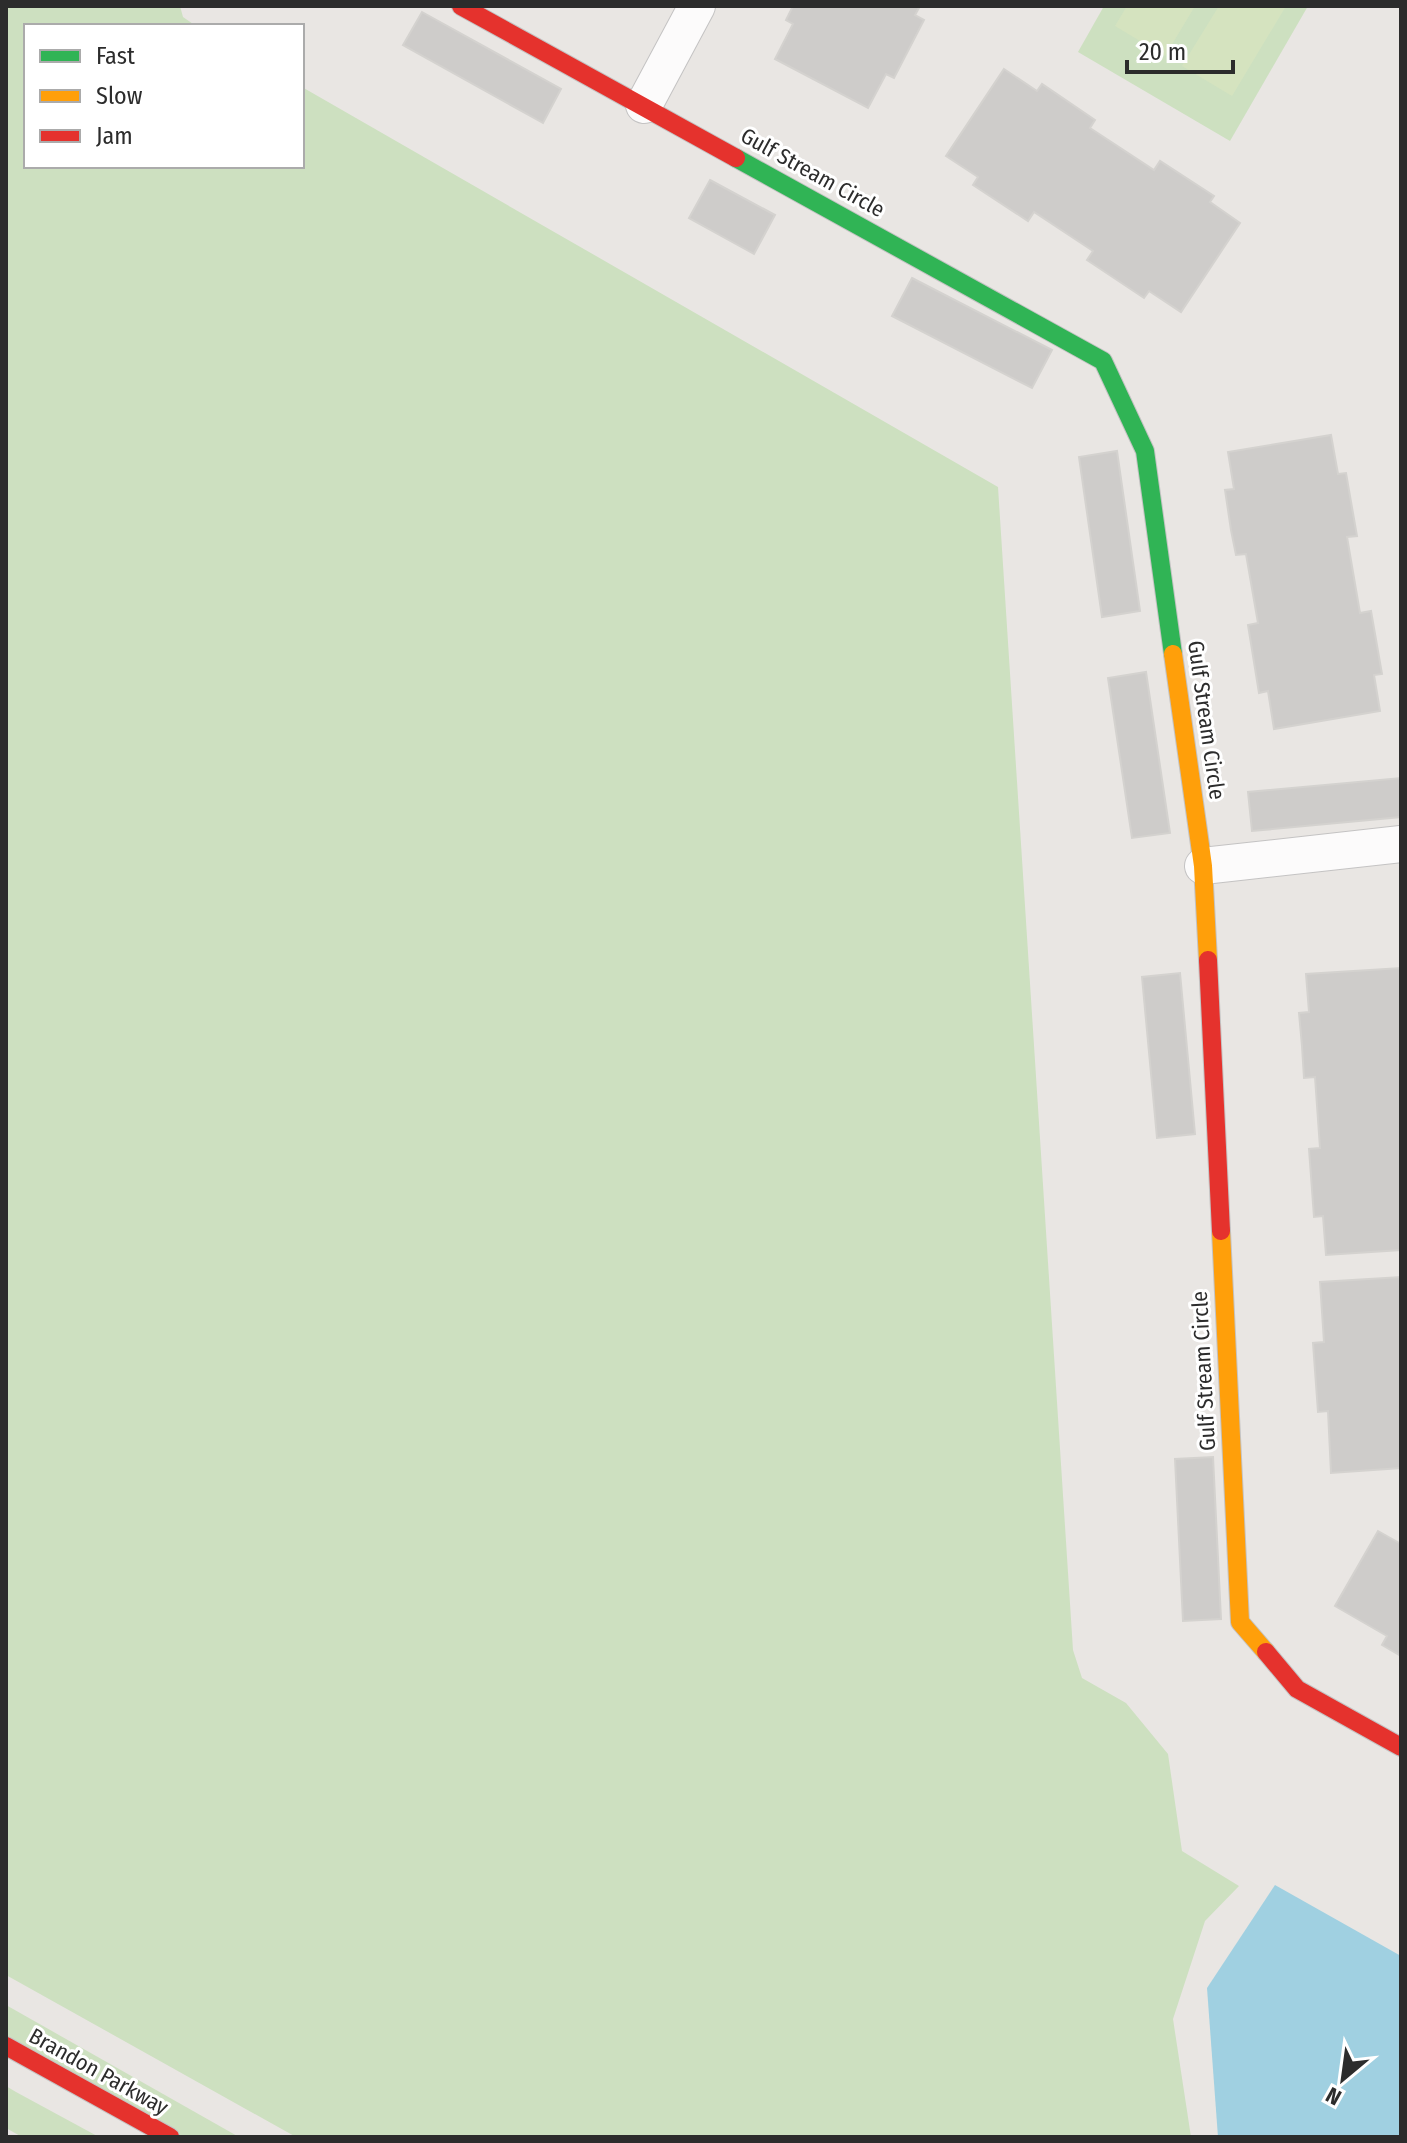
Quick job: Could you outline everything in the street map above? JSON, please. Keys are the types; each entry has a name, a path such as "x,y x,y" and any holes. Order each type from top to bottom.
{"street":[{"name":"Gulf Stream Circle","path":"461,6 1103,361 1145,451 1203,866 1240,1622 1297,1689 1401,1747"},
{"path":"644,105 697,6"},
{"path":"1203,866 1401,844"},
{"name":"Brandon Parkway","path":"6,2046 170,2137"}],"green space":[{"path":"6,6 180,6 183,17 193,24 24,24 24,168 304,168 304,88 998,487 1073,1650 1082,1678 1126,1703 1168,1754 1182,1851 1239,1886 1205,1921 1173,2019 1191,2137 296,2137 6,1975"},
{"path":"1104,6 1308,6 1230,141 1078,52"},
{"path":"1127,6 1195,6 1165,56 1115,26"},
{"path":"1219,6 1286,6 1232,96 1182,66"},
{"path":"6,2005 239,2137 183,2137 6,2038"},
{"path":"6,2086 99,2137 22,2137 6,2128"}],"water":[{"path":"1275,1885 1401,1956 1401,2137 1218,2137 1207,1988"}],"building":[{"path":"793,6 920,6 915,15 924,20 894,78 886,74 868,108 775,59 793,24 786,20"},
{"path":"422,12 561,89 543,123 403,45"},
{"path":"1004,69 1037,91 1042,84 1095,120 1090,128 1154,170 1160,161 1214,196 1210,202 1240,223 1181,312 1149,291 1144,298 1087,260 1093,251 1034,212 1028,221 973,185 978,177 946,156"},
{"path":"710,180 775,215 754,254 689,218"},
{"path":"912,278 1052,350 1032,388 892,316"},
{"path":"1331,435 1338,474 1346,473 1357,536 1347,537 1360,613 1371,611 1382,674 1374,675 1380,711 1274,729 1268,691 1259,693 1248,625 1258,623 1246,554 1236,555 1231,530 1225,490 1234,489 1228,452"},
{"path":"1117,451 1140,611 1102,617 1079,457"},
{"path":"1146,672 1170,833 1132,838 1108,678"},
{"path":"1401,778 1401,817 1252,831 1248,792"},
{"path":"1401,968 1401,1250 1326,1255 1323,1216 1314,1217 1309,1149 1320,1148 1315,1077 1304,1078 1299,1013 1309,1012 1306,974"},
{"path":"1180,973 1195,1134 1157,1138 1142,977"},
{"path":"1401,1277 1401,1468 1331,1473 1328,1411 1318,1412 1313,1343 1324,1342 1320,1282"},
{"path":"1213,1457 1221,1619 1183,1621 1175,1459"},
{"path":"1378,1531 1401,1544 1401,1656 1382,1645 1387,1636 1335,1606"}],"traffic: fast":[{"path":"736,158 1103,361 1145,451 1173,654"}],"traffic: slow":[{"path":"1173,654 1203,866 1208,960"},
{"path":"1221,1231 1240,1622 1266,1652"}],"traffic: jam":[{"path":"461,6 736,158"},
{"path":"1208,960 1221,1231"},
{"path":"1266,1652 1297,1689 1401,1747"},
{"path":"6,2046 170,2137"}]}
